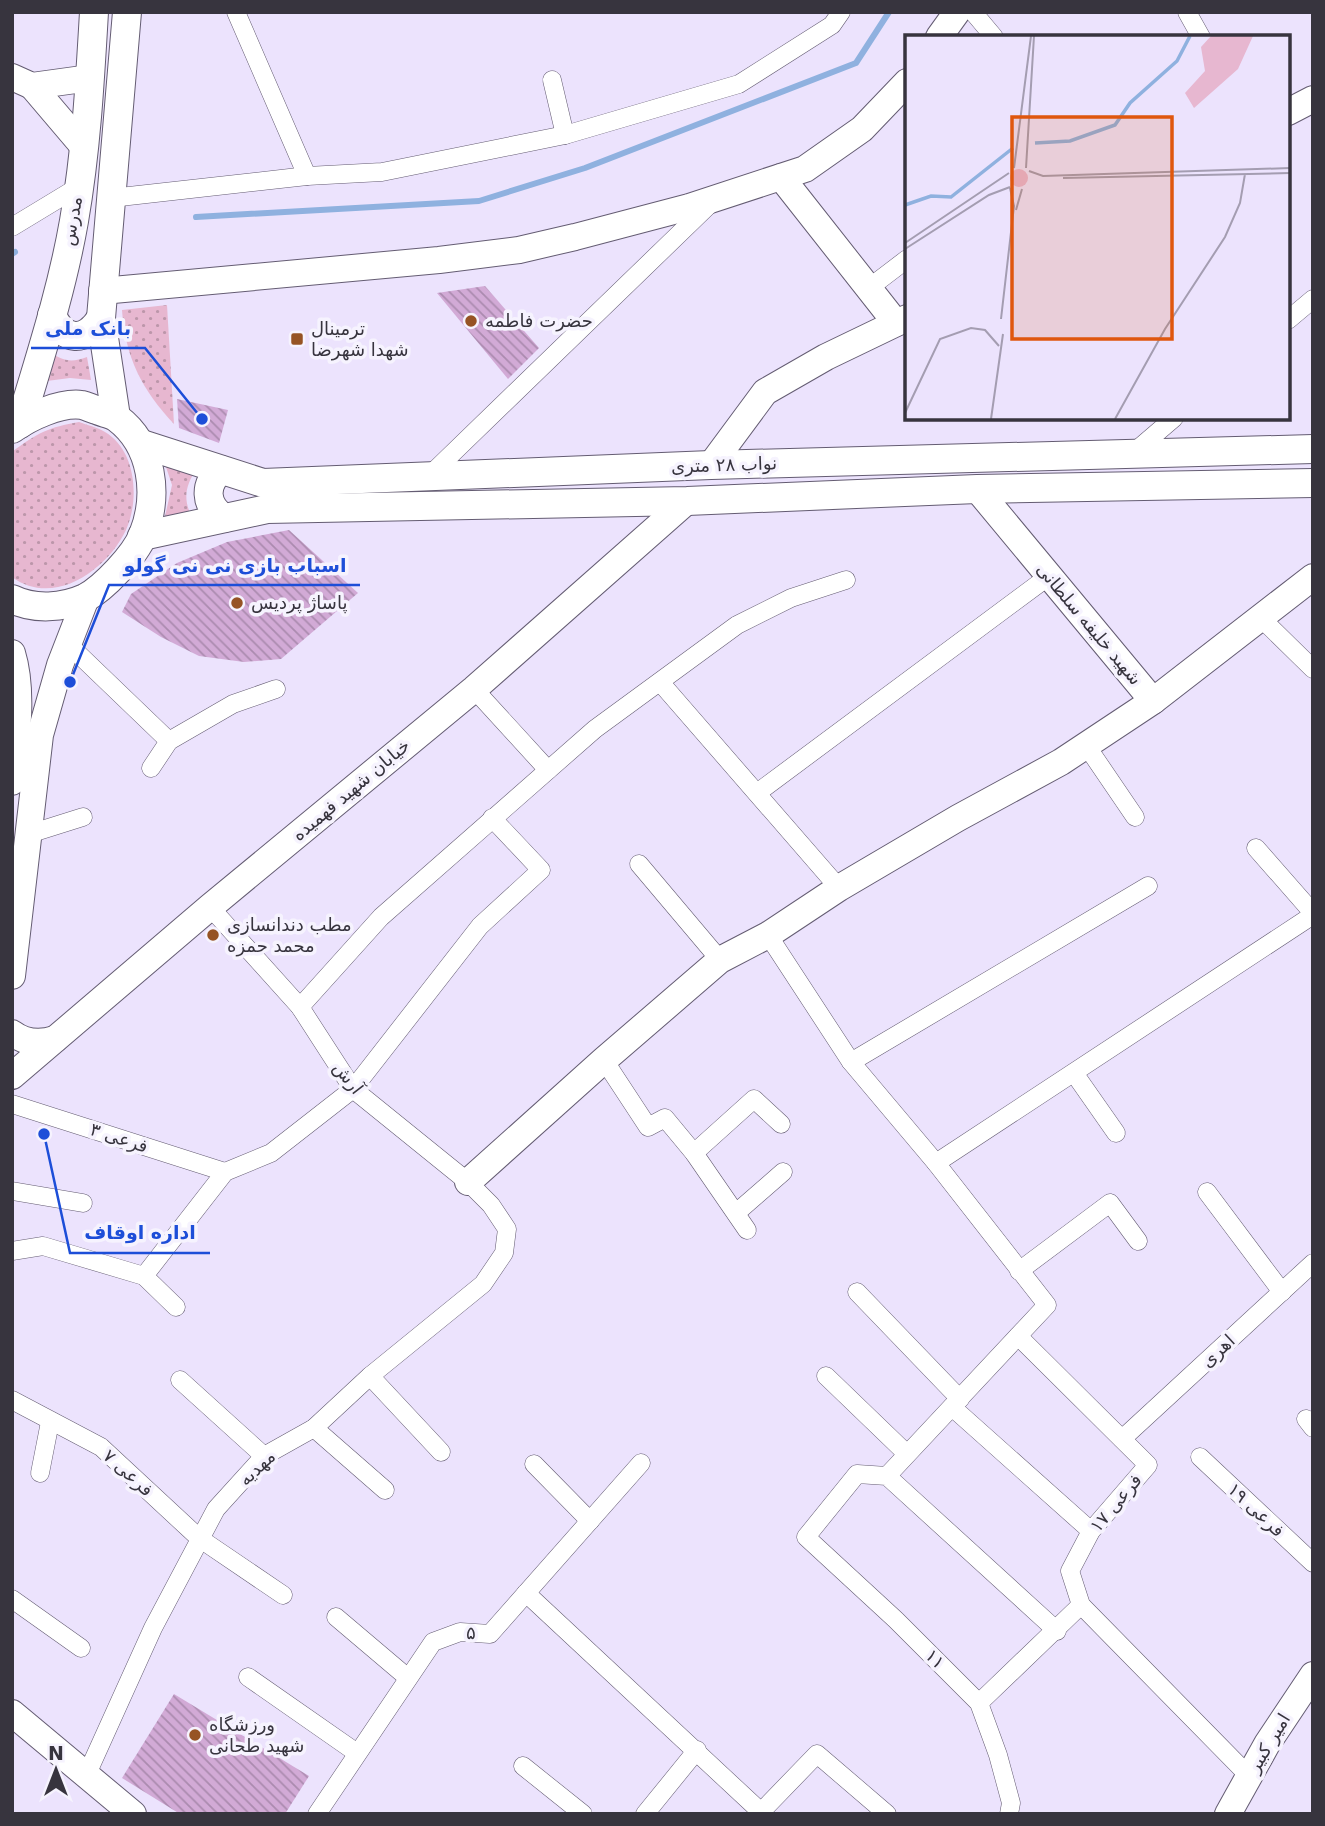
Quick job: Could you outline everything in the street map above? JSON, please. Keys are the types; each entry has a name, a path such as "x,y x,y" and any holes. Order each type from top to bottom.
{"main road":[{"name":"مدرس","path":"16,426 52,315 74,222 90,78 94,12"},
{"name":"مدرس","path":"116,417 101,304 128,13"},
{"path":"52,315 57,327 68,335 82,336 94,329 101,304"},
{"path":"12,599 51,608 86,597 127,560 142,536 150,508 151,478 142,444 116,417 81,405 47,410 16,426"},
{"name":"نواب ۲۸ متری","path":"142,444 263,483 711,465 1313,449"},
{"path":"222,470 210,482 208,499 216,513 224,518"},
{"name":"نواب ۲۸ متری","path":"142,536 267,509 687,500 977,489 1313,483"}],"street":[{"path":"236,12 307,176"},
{"path":"111,198 307,176 382,172 565,135 739,84 832,25 841,12"},
{"path":"940,35 957,12"},
{"path":"973,12 991,35"},
{"path":"1187,12 1200,35"},
{"path":"22,82 90,78"},
{"path":"552,80 565,135"},
{"path":"22,82 83,146"},
{"path":"101,304 519,250 575,237 716,198 804,169 862,129 905,84"},
{"path":"1290,111 1313,99"},
{"path":"711,465 765,392 901,320 869,288 781,177"},
{"path":"12,228 78,187"},
{"path":"429,476 716,198"},
{"path":"869,288 905,261"},
{"path":"1290,318 1313,299"},
{"path":"1132,454 1172,420"},
{"name":"شهید خلیفه سلطانی","path":"977,489 1153,701 1313,578"},
{"name":"خیابان شهید فهمیده","path":"12,1076 210,907 474,689 687,500"},
{"path":"757,793 1049,576"},
{"path":"300,1007 381,917 595,729 737,625 791,598 846,580"},
{"path":"12,976 40,735 68,644 86,597"},
{"path":"1261,618 1313,669"},
{"path":"68,644 169,741"},
{"path":"12,653 16,665 18,732 12,782"},
{"path":"660,682 839,888"},
{"path":"151,768 169,741 233,704 276,689"},
{"path":"474,689 548,771"},
{"path":"468,1182 720,960 768,935 839,888 958,818 1062,762 1153,701"},
{"path":"1086,745 1135,817"},
{"path":"29,834 83,817"},
{"path":"144,1276 225,1171 271,1153 353,1089 480,926 541,870 492,818"},
{"path":"936,1163 1313,914 1255,848"},
{"path":"639,864 720,960"},
{"path":"851,1062 1148,886"},
{"name":"آرش","path":"210,907 300,1007 353,1089 468,1182 491,1205 507,1229"},
{"path":"768,935 851,1062 936,1163 1047,1306 887,1476 1057,1630"},
{"path":"12,1032 31,1042 55,1039"},
{"path":"604,1060 648,1127 665,1118 694,1153 747,1230"},
{"path":"1074,1073 1116,1133"},
{"path":"694,1153 754,1099 781,1124"},
{"name":"فرعی ۳","path":"12,1104 225,1171"},
{"path":"736,1213 783,1172"},
{"path":"12,1191 83,1203"},
{"path":"1207,1192 1282,1292"},
{"path":"1019,1271 1110,1203 1138,1241"},
{"name":"مهدیه","path":"87,1774 153,1628 216,1509 264,1456 314,1428 370,1376 483,1284 504,1253 507,1229"},
{"path":"12,1251 43,1246 144,1276 176,1307"},
{"name":"اهری","path":"1122,1439 1282,1292 1311,1269"},
{"path":"857,1292 956,1403 1091,1531"},
{"name":"فرعی ۱۷","path":"1018,1336 1148,1465 1091,1531 1070,1571 1081,1605 1249,1776"},
{"path":"370,1376 441,1452"},
{"path":"826,1376 907,1454"},
{"path":"180,1380 264,1456"},
{"name":"فرعی ۷","path":"12,1400 101,1447 199,1538 283,1595"},
{"path":"40,1473 50,1422"},
{"path":"314,1428 385,1490"},
{"name":"فرعی ۱۹","path":"1200,1457 1313,1563"},
{"name":"۵","path":"317,1814 433,1642 460,1632 490,1634 641,1463"},
{"path":"534,1464 590,1521"},
{"name":"۱۱","path":"887,1476 857,1474 806,1537 897,1620 979,1703 1008,1791 1011,1803 1009,1814"},
{"path":"526,1593 697,1750 760,1813 817,1754 887,1814"},
{"path":"12,1599 81,1648"},
{"path":"979,1703 1081,1605"},
{"path":"336,1617 408,1678"},
{"name":"امیر کبیر","path":"1228,1814 1267,1744 1313,1675"},
{"path":"248,1677 358,1753"},
{"path":"12,1713 133,1814"},
{"path":"12,1732 55,1750"},
{"path":"645,1814 697,1750"},
{"path":"523,1766 583,1814"}],"shaded area":[{"path":"167,305 174,424 137,372 127,343 122,310"},
{"path":"49,351 67,360 87,357 91,380 70,378 39,382"},
{"path":"79,422 105,432 123,451 129,463 134,490 130,518 117,545 93,571 62,586 28,586 12,577 12,452 44,432"},
{"path":"165,464 196,470 186,493 192,517 164,521 172,485"}],"building":[{"path":"485,286 539,348 508,379 437,293"},
{"path":"177,399 228,410 219,443 179,428"},
{"name":"پاساژ پردیس","path":"289,530 358,593 281,659 244,662 199,656 161,637 122,612 131,594 177,563 227,542"},
{"name":"ورزشگاه شهید طحانی","path":"174,1694 309,1776 285,1814 180,1814 122,1778"}],"waterway":[{"path":"196,217 479,201 585,168 856,63 889,12"}],"place":[{"name":"حضرت فاطمه","path":"471,321"},
{"name":"ترمینال شهدا شهرضا","path":"297,339"},
{"name":"بانک ملی","path":"202,419"},
{"name":"پاساژ پردیس","path":"237,603"},
{"name":"اسباب بازی نی نی گولو","path":"70,682"},
{"name":"مطب دندانسازی محمد حمزه","path":"213,935"},
{"name":"اداره اوقاف","path":"44,1134"},
{"name":"ورزشگاه شهید طحانی","path":"195,1735"}]}
